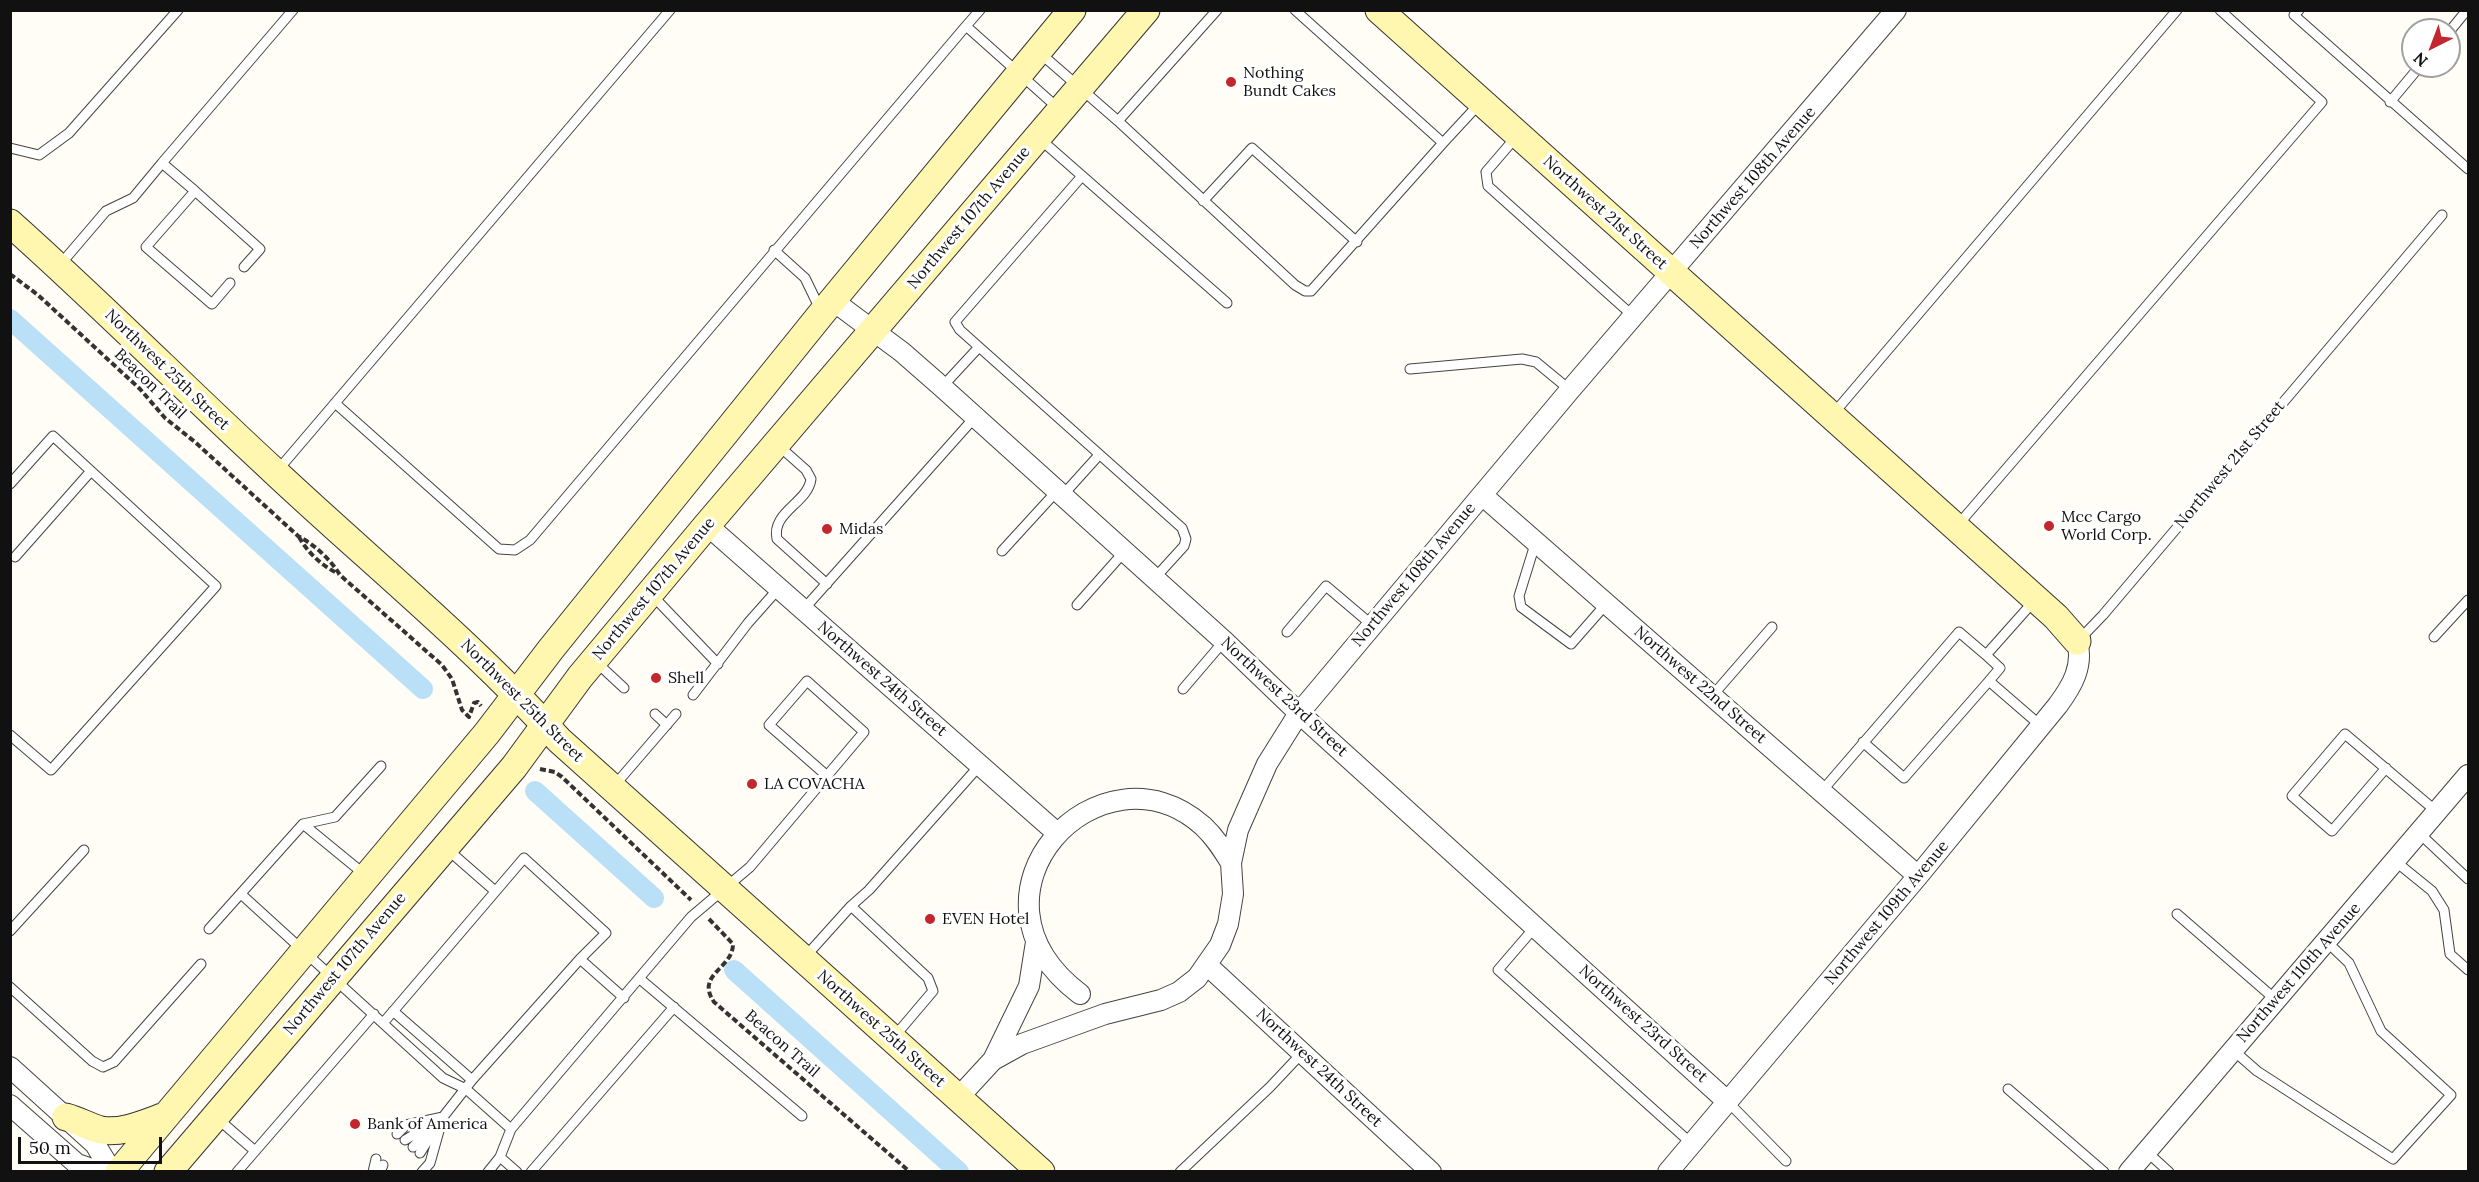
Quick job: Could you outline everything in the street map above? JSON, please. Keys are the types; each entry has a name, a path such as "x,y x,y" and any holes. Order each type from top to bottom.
{"main road":[{"path":"119,1172 303,950 482,740 550,649 827,307 1072,10"},
{"name":"Northwest 107th Avenue","path":"168,1172 514,767 544,723 594,660 707,525 1146,10"},
{"name":"Northwest 21st Street","path":"1379,10 1830,417 2064,624 2077,641"},
{"name":"Northwest 25th Street","path":"10,224 58,266 276,473 485,662 559,740 1041,1172"},
{"path":"66,1117 81,1121 98,1130 112,1132 165,1116"}],"street":[{"name":"Northwest 108th Avenue","path":"958,1098 993,1060 1022,1044 1106,1014 1161,1000 1179,992 1197,978 1220,945 1228,924 1233,894 1231,862 1238,830 1267,764 1299,713 1570,390 1896,10"},
{"name":"Northwest 23rd Street","path":"827,307 873,331 902,352 942,387 1224,641 1299,713 1728,1102"},
{"name":"Northwest 22nd Street","path":"1482,495 1918,876"},
{"name":"Northwest 24th Street","path":"707,525 1057,833"},
{"name":"Northwest 109th Avenue","path":"1668,1172 1918,876 2041,726 2073,684 2079,656 2077,641"},
{"name":"Northwest 110th Avenue","path":"2129,1172 2469,775"},
{"path":"1080,994 1054,971 1036,942 1030,919 1032,884 1043,851 1057,833 1075,818 1095,807 1117,801 1140,800 1162,804 1184,813 1203,826 1231,862"},
{"path":"993,1060 1029,986 1036,942"},
{"name":"Northwest 24th Street","path":"1207,964 1431,1172"},
{"path":"10,1067 95,1144 112,1172"},
{"path":"10,1105 77,1164 100,1172"}],"lane":[{"path":"10,148 39,155 69,133 178,10"},
{"path":"58,266 106,211 133,198 293,10"},
{"path":"276,473 670,10"},
{"path":"335,403 499,549 515,550 530,540 980,10"},
{"path":"1118,121 1217,10"},
{"path":"1294,10 1443,143"},
{"path":"1830,417 2177,10"},
{"path":"1955,528 2322,102 2220,10"},
{"path":"2299,10 2294,15 2390,102 2469,169"},
{"path":"966,26 1061,110"},
{"path":"1038,51 1081,87 1295,285 1305,291 1311,291 1357,242 1481,101"},
{"path":"2390,102 2410,78"},
{"path":"1518,135 1486,172 1488,186 1633,316"},
{"path":"1038,137 1227,303"},
{"path":"1203,201 1252,147 1357,242"},
{"path":"162,163 260,249 244,267"},
{"path":"1082,176 957,319 956,325 1184,532 1185,546 1154,579"},
{"path":"195,191 146,247 212,304 230,284"},
{"name":"Northwest 21st Street","path":"2077,641 2103,615 2442,215"},
{"path":"774,250 805,278 827,307"},
{"path":"942,387 979,347"},
{"path":"1410,369 1522,359 1536,362 1570,390"},
{"path":"803,610 975,417"},
{"path":"10,484 53,436 216,586 51,770 10,735"},
{"path":"777,444 806,470 811,478 807,489 778,522 775,531 777,539 827,584"},
{"path":"1002,551 1100,455"},
{"path":"15,557 91,471"},
{"path":"1536,541 1518,596 1521,607 1570,644 1607,603"},
{"path":"1077,605 1124,552"},
{"path":"1287,632 1326,586 1371,625"},
{"path":"693,695 778,588"},
{"path":"651,593 717,664"},
{"path":"1986,656 2036,599"},
{"path":"2434,637 2469,600"},
{"path":"1713,695 1772,627"},
{"path":"1821,792 1863,742 1959,632 2000,668 1904,778 1863,742"},
{"path":"1183,689 1224,641"},
{"path":"594,660 624,687"},
{"path":"488,1172 500,1157 512,1129 692,917 750,867 864,732 807,681 769,725 826,775"},
{"path":"1989,681 2041,726"},
{"path":"655,714 667,725"},
{"path":"612,788 676,714"},
{"path":"2386,768 2332,831 2292,796 2345,734 2386,768 2437,812"},
{"path":"803,959 851,906 869,890 980,765"},
{"path":"209,928 303,824 335,817 381,766"},
{"path":"303,824 366,876"},
{"path":"2419,833 2469,879"},
{"path":"445,847 495,891"},
{"path":"10,931 84,850"},
{"path":"384,1022 524,858 606,933 472,1080 417,1150"},
{"path":"2395,861 2432,891 2444,910 2450,954 2469,970"},
{"path":"241,894 443,1078 466,1089 512,1129"},
{"path":"851,906 928,978 933,991 892,1039"},
{"path":"2177,914 2276,1000"},
{"path":"1535,927 1498,970 1692,1144"},
{"path":"2233,1050 2257,1071 2393,1159 2451,1095 2381,1031 2349,963 2326,941"},
{"path":"580,959 624,998"},
{"path":"10,987 92,1060 103,1067 114,1062 201,964"},
{"path":"640,979 802,1116"},
{"path":"531,1172 674,1006"},
{"path":"393,1011 472,1080"},
{"path":"237,1172 374,1014"},
{"path":"1180,1172 1270,1087 1303,1052"},
{"path":"2008,1089 2104,1172"},
{"path":"1728,1102 1786,1161"},
{"path":"215,1116 255,1151"},
{"path":"401,1137 443,1118"},
{"path":"422,1172 430,1162 443,1118"},
{"path":"2146,1151 2169,1172"},
{"path":"500,1157 518,1172"},
{"path":"373,1172 380,1165"}],"path":[{"name":"Beacon Trail","path":"10,274 38,295 140,389 165,418 195,442 298,536 305,548 328,568 340,574 442,665 452,680 462,710 468,717 474,703 478,702"},
{"path":"536,769 548,770 562,777 687,895"},
{"name":"Beacon Trail","path":"710,920 733,944 732,954 709,983 708,989 714,1002 910,1172"}],"waterway":[{"path":"10,319 423,689"},
{"path":"535,791 654,898"},
{"path":"734,970 959,1172"}],"place":[{"name":"Nothing Bundt Cakes","path":"1231,82"},
{"name":"Mcc Cargo World Corp.","path":"2049,526"},
{"name":"Midas","path":"827,529"},
{"name":"Shell","path":"656,678"},
{"name":"LA COVACHA","path":"752,784"},
{"name":"EVEN Hotel","path":"930,919"},
{"name":"Bank of America","path":"355,1124"}]}
